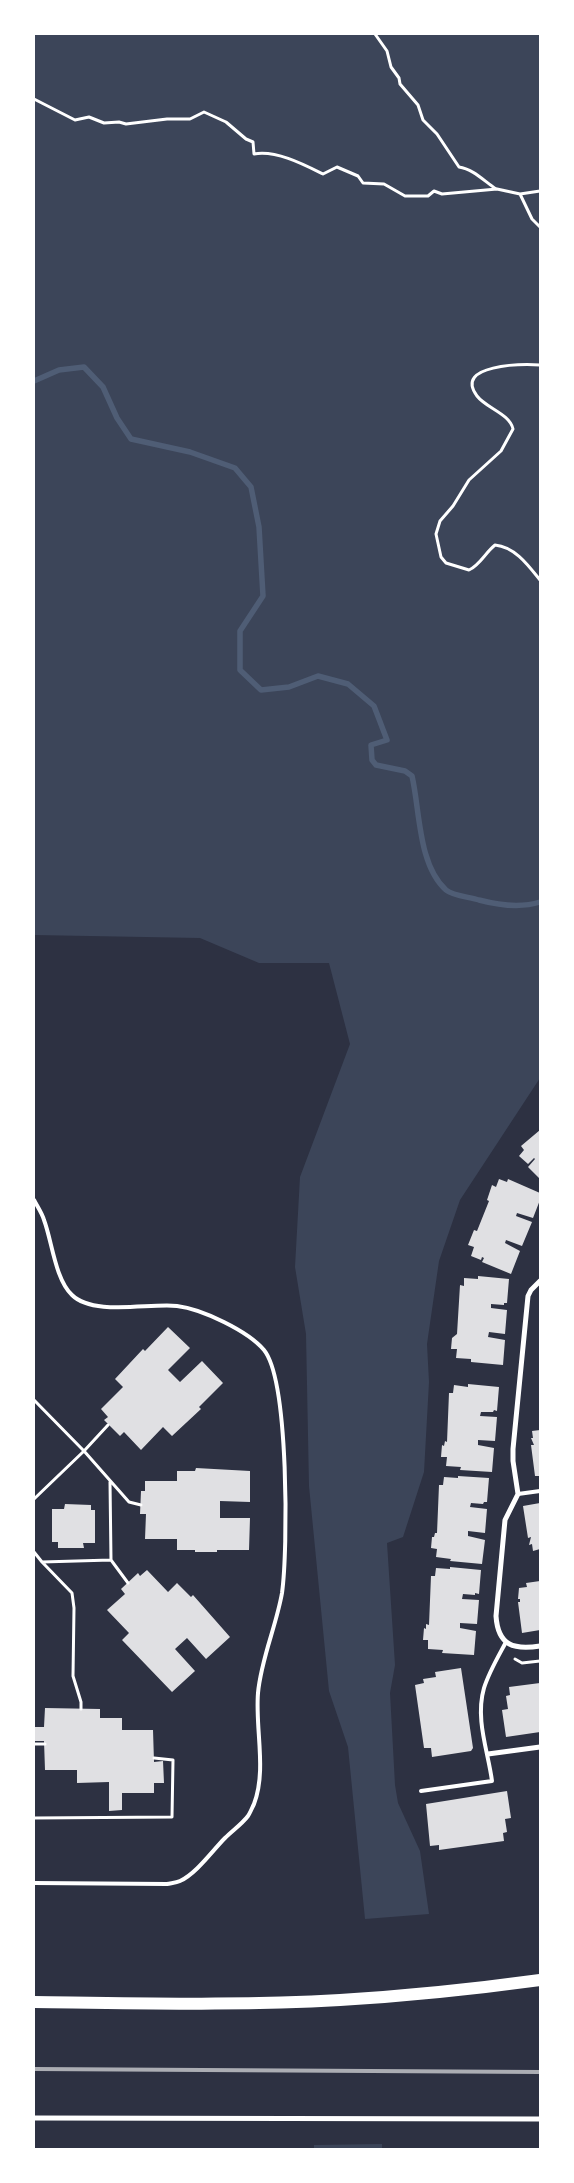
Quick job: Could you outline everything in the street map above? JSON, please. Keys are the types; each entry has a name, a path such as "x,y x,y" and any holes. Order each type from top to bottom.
{"main road":[{"path":"34,2002 220,2003 340,2000 488,1987 540,1980"}],"street":[{"path":"540,1281 528,1296 512,1461 518,1494 505,1520 496,1616 496,1626 506,1642 522,1648 540,1646"},
{"path":"488,1754 540,1747"},
{"path":"34,2118 540,2119"}],"lane":[{"path":"34,1200 44,1218 60,1276 68,1290 79,1300 96,1306 179,1306 212,1317 248,1335 263,1350 271,1362 278,1392 285,1492 285,1550 282,1592 276,1624 260,1674 258,1696 258,1794 247,1817 180,1882 162,1884 34,1883"},
{"path":"518,1494 540,1491"},
{"path":"421,1791 492,1781 488,1754 482,1734 481,1704 483,1690 506,1642"}],"path":[{"path":"375,34 387,51 391,67 399,78 400,84 418,105 423,120 437,134 459,167 470,169 497,189"},
{"path":"34,99 75,120 89,117 104,123 119,122 126,124 167,119 190,119 204,112 226,122 246,139 254,142 254,154 264,152 303,164 323,174 338,167 358,176 363,183 384,184 405,196 428,196 434,191 442,194 497,189 520,194 540,191"},
{"path":"520,194 532,219 540,227"},
{"path":"540,365 523,364 480,371 474,377 472,384 478,397 510,423 513,429 501,450 469,480 453,506 440,521 436,534 441,557 446,563 470,570 476,567 485,553 495,545 502,546 513,551 540,580"},
{"path":"34,1400 84,1451 129,1502 140,1506"},
{"path":"34,1499 108,1425"},
{"path":"110,1482 111,1560 128,1583"},
{"path":"34,1552 72,1593 74,1608 73,1676 81,1702 81,1709"},
{"path":"42,1562 111,1560"},
{"path":"34,1744 45,1744"},
{"path":"34,1818 172,1817 173,1760 154,1758"},
{"path":"115,1811 115,1818"}],"shaded area":[{"path":"34,34 540,34 540,1078 460,1200 439,1261 427,1344 429,1382 424,1472 403,1537 387,1543 395,1665 390,1693 395,1785 398,1803 420,1851 429,1914 365,1919 348,1747 329,1691 309,1486 306,1334 295,1267 300,1177 350,1044 329,963 259,963 200,938 34,935"},
{"path":"382,2144 382,2149 314,2149 314,2145"}],"building":[{"path":"540,1130 540,1179 528,1167 535,1159 528,1164 519,1156 524,1150 521,1146"},
{"path":"499,1179 507,1182 508,1179 540,1193 540,1200 533,1218 517,1213 516,1216 532,1222 522,1246 506,1240 505,1243 520,1251 511,1274 482,1262 484,1258 482,1257 481,1260 471,1256 474,1247 468,1245 474,1230 477,1231 489,1201 487,1200 492,1185 496,1187"},
{"path":"478,1276 509,1279 507,1303 504,1303 504,1305 491,1304 491,1308 507,1310 505,1334 489,1332 488,1337 505,1340 503,1365 471,1362 471,1359 456,1358 457,1349 451,1349 452,1338 457,1334 460,1285 464,1286 464,1278 478,1279"},
{"path":"168,1327 190,1348 168,1370 180,1382 202,1361 223,1383 199,1407 201,1409 172,1436 163,1427 141,1450 124,1432 120,1436 104,1420 108,1417 101,1409 123,1387 115,1379 143,1349 145,1351"},
{"path":"468,1384 499,1387 497,1411 481,1412 480,1416 497,1417 495,1441 478,1440 478,1445 494,1448 492,1472 460,1470 461,1467 446,1466 447,1457 441,1457 442,1445 444,1446 445,1441 447,1442 449,1393 453,1393 454,1385 468,1387"},
{"path":"540,1430 540,1476 535,1476 531,1445 534,1445 531,1438 533,1438 532,1431"},
{"path":"196,1468 250,1471 250,1502 220,1501 220,1518 250,1518 249,1550 195,1552 195,1550 177,1550 177,1539 145,1539 146,1514 140,1514 141,1491 145,1491 145,1481 177,1481 177,1471 195,1471"},
{"path":"458,1476 489,1478 487,1502 483,1504 471,1503 470,1507 487,1509 485,1533 468,1531 468,1536 485,1540 482,1564 450,1561 451,1559 436,1557 437,1549 431,1548 432,1537 437,1533 439,1485 443,1485 444,1477 458,1478"},
{"path":"540,1503 540,1549 533,1551 532,1544 529,1545 531,1537 528,1538 523,1506"},
{"path":"65,1504 91,1505 91,1510 95,1510 95,1543 83,1543 84,1548 58,1548 58,1542 52,1542 52,1509 64,1509"},
{"path":"450,1567 481,1570 479,1594 463,1594 462,1599 479,1600 477,1624 460,1623 460,1628 476,1631 474,1655 442,1653 443,1650 428,1649 428,1640 423,1640 424,1628 426,1629 426,1624 429,1625 431,1576 435,1576 436,1568 450,1569"},
{"path":"147,1570 168,1592 177,1583 191,1597 193,1595 230,1637 206,1659 187,1638 175,1649 195,1671 172,1692 122,1640 129,1633 107,1610 125,1594 121,1589 138,1573 140,1576"},
{"path":"540,1581 540,1630 522,1633 518,1602 520,1602 520,1599 518,1599 519,1588 527,1587 526,1583"},
{"path":"461,1668 473,1748 471,1751 432,1757 431,1748 424,1748 415,1685 424,1683 423,1679 436,1677 435,1672"},
{"path":"540,1683 540,1732 506,1737 502,1710 508,1709 506,1696 510,1695 509,1687"},
{"path":"45,1708 100,1709 100,1718 122,1718 122,1730 153,1730 154,1762 163,1761 164,1783 154,1783 154,1793 122,1793 122,1810 109,1811 109,1782 77,1783 77,1770 45,1770 44,1741 35,1741 35,1727 44,1727"},
{"path":"507,1791 511,1818 505,1819 507,1832 503,1833 504,1841 439,1850 439,1845 430,1846 426,1804"}],"waterway":[{"path":"34,381 59,370 84,367 103,387 117,418 131,439 190,452 235,468 251,487 259,527 263,596 240,631 240,670 261,690 289,687 318,676 348,684 374,706 387,740 371,745 372,760 376,765 405,771 412,776 425,852 437,879 446,890 457,895 486,902 517,905 540,902"}],"railway":[{"path":"34,2069 540,2072"}]}
